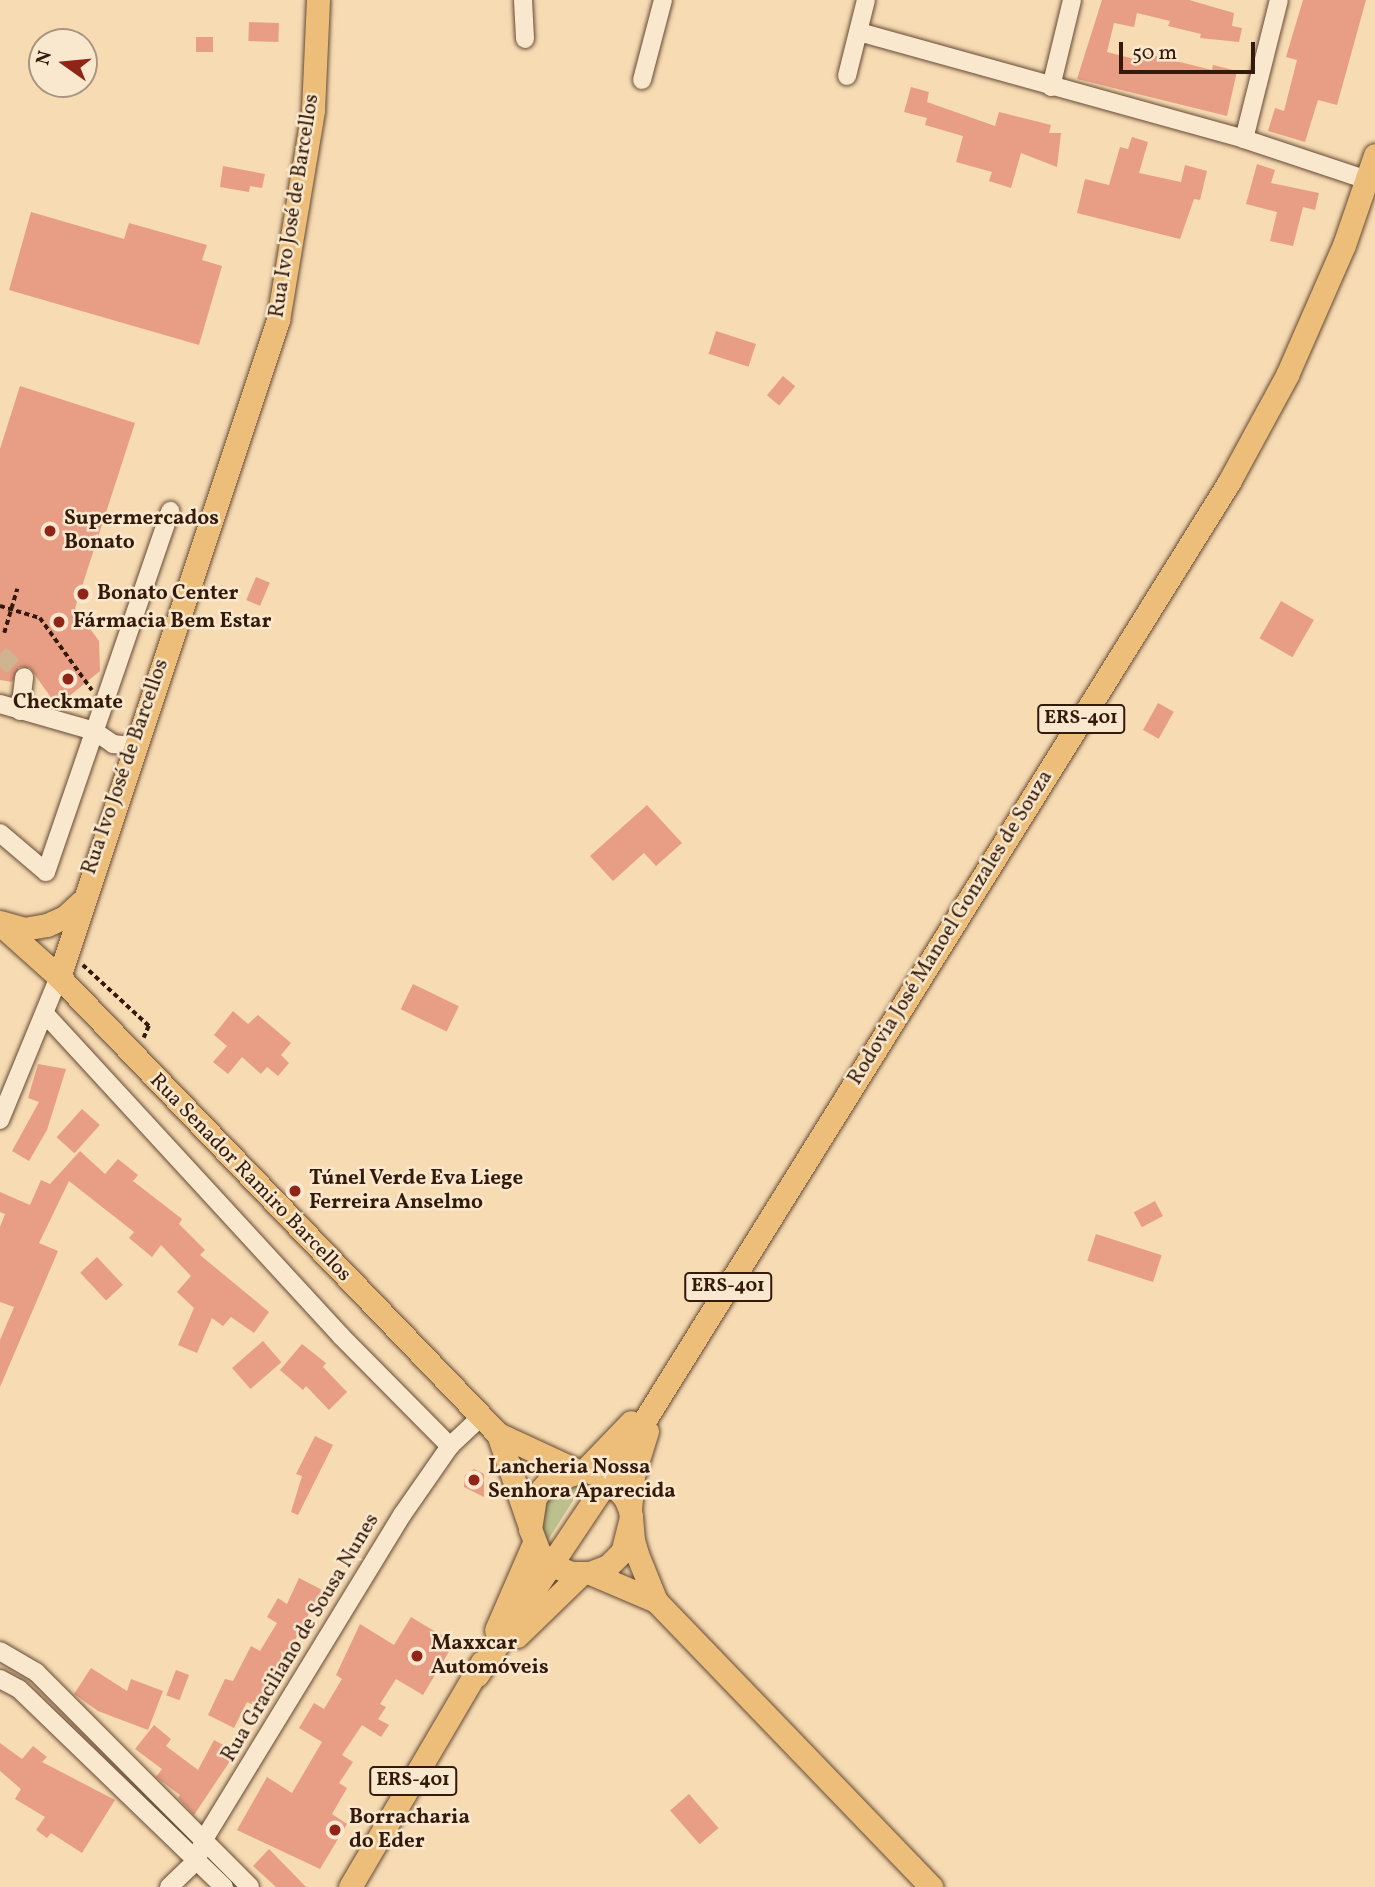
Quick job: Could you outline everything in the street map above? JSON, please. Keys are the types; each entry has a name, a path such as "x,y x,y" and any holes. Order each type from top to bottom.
{"main road":[{"name":"Rua Ivo José de Barcellos","path":"59,977 133,746 278,320 313,110 318,0"},
{"name":"Rodovia José Manoel Gonzales de Souza","path":"477,1675 553,1566 608,1479 660,1391 1229,482 1287,374 1344,245 1375,155"},
{"path":"0,923 24,929 47,925 65,917 81,902"},
{"name":"Rua Senador Ramiro Barcellos","path":"0,923 59,977 498,1434 511,1462 532,1536"},
{"path":"477,1675 532,1536 538,1492 548,1482 582,1470 660,1391"},
{"path":"477,1675 585,1573 608,1566 622,1552 634,1476 660,1391"},
{"name":"Rua Senador Ramiro Barcellos","path":"498,1434 608,1479"},
{"path":"608,1479 630,1513 637,1554 656,1601 931,1887"},
{"path":"532,1536 553,1566 585,1573 656,1601"},
{"name":"ERS-401","path":"350,1887 477,1675"}],"street":[{"path":"523,0 524,39"},
{"path":"642,79 663,0"},
{"path":"847,76 866,0"},
{"path":"1051,87 1072,0"},
{"path":"1244,139 1279,0"},
{"path":"859,32 1244,139 1367,180"},
{"path":"0,832 46,872 170,511"},
{"path":"20,711 24,677"},
{"path":"0,704 94,731 113,744 133,746"},
{"name":"Rua Ivo José de Barcellos","path":"0,1120 59,977"},
{"name":"Rua Senador Ramiro Barcellos","path":"46,1014 285,1276 450,1447"},
{"name":"Rua Graciliano de Sousa Nunes","path":"169,1887 197,1860 203,1841 402,1515 450,1447 481,1417"},
{"path":"0,1651 36,1672 250,1887"},
{"path":"0,1679 19,1689 223,1887"}],"path":[{"path":"4,633 17,589"},
{"path":"0,606 40,618 81,678"}],"green space":[{"path":"585,1482 546,1543 540,1524 548,1497 561,1486"}],"building":[{"path":"1102,0 1189,0 1234,13 1232,26 1242,28 1239,42 1200,38 1201,34 1168,26 1170,21 1137,13 1134,27 1114,23 1107,52 1134,59 1136,51 1212,70 1213,65 1237,71 1227,116 1077,79"},
{"path":"1303,0 1366,0 1337,105 1318,100 1305,142 1268,131 1275,108 1284,111 1297,60 1286,57"},
{"path":"249,22 279,23 278,42 248,41"},
{"path":"196,37 213,37 213,52 196,52"},
{"path":"911,87 929,92 927,102 995,126 999,112 1051,125 1049,133 1061,133 1057,167 1021,153 1011,188 989,181 992,172 956,162 963,136 925,125 927,118 904,112"},
{"path":"1132,137 1148,142 1139,173 1181,182 1185,165 1207,171 1200,200 1194,199 1180,239 1077,213 1085,179 1109,185 1120,147 1128,149"},
{"path":"1257,164 1275,170 1271,183 1319,193 1315,210 1303,207 1293,246 1270,241 1277,212 1246,204"},
{"path":"223,166 265,174 262,188 250,186 249,192 220,187"},
{"path":"31,212 124,239 129,223 207,245 202,260 222,266 199,345 9,290"},
{"path":"716,331 756,344 749,367 709,354"},
{"path":"783,376 795,386 779,405 767,395"},
{"name":"Supermercados Bonato","path":"20,386 135,423 75,608 99,641 100,671 57,706 30,668 19,667 12,682 0,680 0,449"},
{"path":"256,577 270,583 260,606 246,600"},
{"path":"1281,601 1314,620 1292,657 1260,638"},
{"path":"1158,703 1174,712 1159,739 1143,730"},
{"path":"647,805 682,843 656,866 644,853 613,881 590,856"},
{"path":"413,984 459,1006 447,1032 401,1009"},
{"path":"233,1011 248,1024 258,1015 291,1043 281,1055 289,1063 278,1076 267,1067 261,1074 242,1057 228,1074 213,1062 227,1046 214,1035"},
{"path":"38,1064 66,1069 47,1130 29,1161 12,1151 39,1102 28,1098"},
{"path":"82,1109 100,1125 74,1153 57,1137"},
{"path":"80,1151 105,1174 118,1159 138,1175 133,1181 182,1219 179,1224 205,1250 200,1255 269,1312 254,1333 231,1317 223,1326 212,1318 197,1353 178,1345 194,1308 177,1292 191,1276 161,1245 152,1257 129,1238 134,1232 69,1181 39,1243 58,1251 0,1387 0,1340 14,1307 0,1302 0,1227 5,1214 0,1212 0,1192 30,1205 41,1180 50,1184"},
{"path":"1155,1201 1163,1216 1142,1227 1134,1212"},
{"path":"1096,1234 1162,1255 1153,1282 1087,1261"},
{"path":"97,1257 123,1285 106,1300 80,1273"},
{"path":"263,1341 281,1362 250,1389 232,1368"},
{"path":"302,1344 326,1363 323,1367 347,1392 329,1410 306,1386 303,1390 280,1370"},
{"path":"315,1436 333,1445 298,1515 291,1512 302,1476 296,1474"},
{"name":"Lancheria Nossa Senhora Aparecida","path":"474,1469 484,1474 484,1497 464,1487 465,1475"},
{"path":"299,1578 332,1595 322,1613 312,1608 259,1708 247,1702 234,1728 208,1715 225,1679 233,1681 251,1646 260,1651 277,1623 267,1617 278,1598 287,1604"},
{"path":"411,1617 454,1643 423,1695 396,1679 380,1704 386,1707 378,1719 389,1725 381,1737 362,1725 342,1755 353,1762 339,1783 347,1788 332,1814 347,1824 320,1869 237,1830 267,1777 292,1793 322,1742 299,1728 314,1703 324,1709 342,1679 336,1675 360,1624 394,1645"},
{"path":"91,1668 127,1691 131,1679 163,1691 148,1730 98,1711 74,1694"},
{"path":"176,1670 189,1675 179,1700 166,1695"},
{"path":"154,1725 171,1739 166,1746 198,1770 214,1740 236,1752 194,1815 178,1798 180,1795 156,1777 162,1769 135,1749"},
{"path":"0,1743 22,1759 33,1746 47,1757 42,1762 115,1800 82,1853 51,1833 47,1838 36,1830 45,1817 15,1799 21,1789 0,1771"},
{"path":"689,1794 719,1828 700,1844 670,1810"},
{"path":"269,1849 306,1887 276,1887 253,1866"}],"tunnel":[{"path":"0,654 24,677"}],"place":[{"name":"Supermercados Bonato","path":"50,531"},
{"name":"Bonato Center","path":"83,594"},
{"name":"Fármacia Bem Estar","path":"59,622"},
{"name":"Checkmate","path":"68,679"},
{"name":"Túnel Verde Eva Liege Ferreira Anselmo","path":"295,1191"},
{"name":"Lancheria Nossa Senhora Aparecida","path":"474,1480"},
{"name":"Maxxcar Automóveis","path":"417,1656"},
{"name":"Borracharia do Eder","path":"335,1830"}]}
